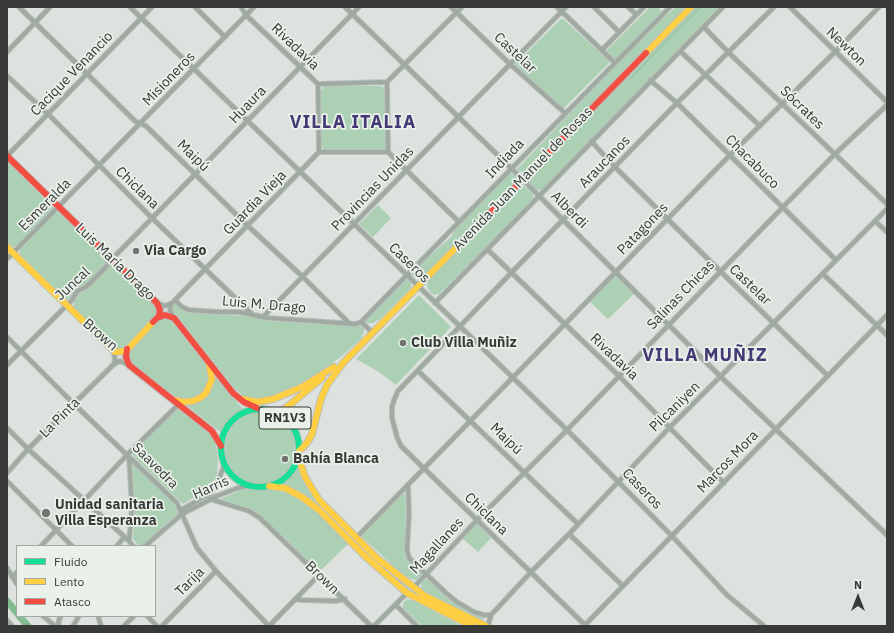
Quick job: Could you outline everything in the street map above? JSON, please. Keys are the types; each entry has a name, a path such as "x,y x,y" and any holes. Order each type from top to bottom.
{"main road":[{"name":"Avenida Juan Manuel de Rosas","path":"299,454 312,434 321,399 327,385 338,368 692,7"},
{"name":"Luis María Drago","path":"7,156 157,303 160,310 158,318"},
{"name":"Brown","path":"7,247 113,350 120,352 127,349"},
{"name":"Luis María Drago","path":"158,318 165,315 174,318"},
{"path":"127,349 158,318"},
{"path":"174,318 233,393 247,405 263,409"},
{"name":"Brown","path":"127,349 126,357 129,365"},
{"name":"Avenida Juan Manuel de Rosas","path":"272,411 279,411 288,407 354,351"},
{"path":"173,400 183,402 193,401 206,394 212,379 208,362"},
{"path":"129,365 212,431 218,438 225,464 236,478 251,485 292,490 323,514 366,557 408,593 472,626"},
{"path":"233,393 248,401 267,401 296,390 334,367"},
{"name":"RN1V3","path":"221,446 226,430 238,416 250,411 263,409 280,414 293,426 297,434 299,454 305,477 315,495 324,506 376,558 413,588 450,609 487,626"},
{"path":"269,486 277,483 288,475 296,464 299,454"}],"street":[{"name":"Maipú","path":"19,7 136,121 146,126 248,226 303,276 349,323"},
{"path":"7,52 50,7"},
{"name":"Caseros","path":"130,7 567,430 672,536 727,595 764,626"},
{"name":"Cacique Venancio","path":"7,156 152,7"},
{"path":"195,7 225,37"},
{"name":"Rivadavia","path":"241,7 246,15 318,84 387,82"},
{"name":"Misioneros","path":"99,166 254,7"},
{"name":"Alberdi","path":"345,7 669,323 721,377 887,535"},
{"name":"Huaura","path":"153,219 358,7"},
{"name":"Castelar","path":"451,7 510,64 564,113"},
{"path":"459,222 388,152 387,82 405,66 462,7"},
{"path":"557,7 615,63"},
{"name":"Provincias Unidas","path":"263,317 566,7"},
{"path":"594,7 619,32"},
{"path":"628,7 636,14"},
{"path":"602,50 644,7"},
{"path":"435,303 488,250 650,80 723,7"},
{"name":"Araucanos","path":"392,407 398,392 511,273 677,103 774,7"},
{"name":"Newton","path":"790,7 887,103"},
{"name":"Patagones","path":"356,538 730,155 879,7"},
{"name":"Indiada","path":"356,324 362,322 667,8"},
{"name":"Sócrates","path":"704,27 728,52 887,204"},
{"path":"680,51 760,126"},
{"name":"Chiclana","path":"7,76 48,114 153,219 254,315"},
{"name":"Chacabuco","path":"650,80 677,103 836,260"},
{"name":"Rivadavia","path":"318,84 319,152"},
{"name":"Salinas Chicas","path":"477,520 567,430 669,323 835,154 887,103"},
{"name":"Castelar","path":"591,141 615,167 828,376"},
{"path":"319,152 388,152"},
{"name":"Guardia Vieja","path":"206,269 319,152"},
{"name":"Esmeralda","path":"7,259 99,166"},
{"name":"Pilcaniyen","path":"491,615 670,427 887,209"},
{"name":"Juncal","path":"7,365 67,305 77,291 86,288 112,259 153,219"},
{"path":"875,221 887,232"},
{"name":"Rivadavia","path":"488,250 619,376 724,483"},
{"path":"157,303 165,306 173,301 206,269"},
{"path":"823,274 887,335"},
{"path":"173,301 170,310 174,318"},
{"name":"Luis M. Drago","path":"173,301 189,310 239,312 268,318 356,324"},
{"name":"Marcos Mora","path":"585,625 887,315"},
{"path":"362,322 372,332"},
{"name":"Saavedra","path":"7,337 177,503 197,548 216,572 269,626"},
{"path":"113,350 115,359 113,364"},
{"path":"113,364 120,361 129,365"},
{"name":"La Pinta","path":"7,473 28,449 113,364"},
{"name":"Maipú","path":"418,371 578,524"},
{"path":"42,545 84,500 179,404"},
{"name":"Chiclana","path":"392,407 392,418 401,446 585,625"},
{"path":"7,428 132,545"},
{"path":"128,455 132,508 129,541"},
{"name":"Harris","path":"147,545 181,512 211,494 225,464"},
{"path":"7,482 71,545"},
{"name":"Harris","path":"181,512 238,488 251,485"},
{"path":"408,486 408,555 411,560 446,593 474,612 484,615 491,615 487,626"},
{"name":"Brown","path":"210,499 249,511 260,518 371,626"},
{"name":"Magallanes","path":"413,588 477,520"},
{"path":"118,545 122,536 131,530"},
{"path":"569,534 622,586"},
{"path":"7,568 16,583"},
{"name":"Tarija","path":"162,626 216,572"},
{"path":"12,577 16,573"},
{"path":"269,626 319,575"},
{"name":"Magallanes","path":"374,626 396,605 404,595 408,593"},
{"path":"295,599 345,600"},
{"path":"396,605 417,626"},
{"path":"44,617 55,626"},
{"path":"73,626 78,617"},
{"path":"124,626 133,617"},
{"path":"148,617 157,626"},
{"path":"7,620 12,626"}],"green space":[{"path":"650,7 657,7 662,11 615,60 606,51"},
{"path":"676,7 687,7 529,167 523,172 516,170 654,26"},
{"path":"694,7 719,7 542,190 536,190 530,182 529,178 531,175"},
{"path":"562,18 610,62 562,110 515,64"},
{"path":"325,86 380,86 385,88 385,150 323,149 321,143 320,91"},
{"path":"7,161 53,208 18,245 13,247 7,243"},
{"path":"508,174 515,176 516,179 514,184 424,276 421,278 414,277 412,275 414,270 451,237 457,226"},
{"path":"524,186 533,194 534,200 439,294 434,295 431,293 427,287 428,281 498,207 519,187"},
{"path":"378,205 391,218 373,237 359,224"},
{"path":"58,212 108,260 108,263 87,285 74,293 67,300 20,255 20,250 55,213"},
{"path":"111,262 157,307 158,314 123,349 116,349 73,307 76,293 108,268"},
{"path":"617,274 636,292 608,319 590,302"},
{"path":"407,280 411,281 411,288 381,318 373,323 365,323 366,320"},
{"name":"Club Villa Muñiz","path":"419,295 451,327 396,385 379,372 356,359"},
{"path":"176,303 180,308 231,313 233,315 256,317 269,321 360,326 364,327 364,332 361,339 343,355 305,384 280,395 258,400 245,397 235,389 174,312 172,306"},
{"path":"165,318 172,321 207,365 210,371 208,387 199,397 184,400 177,398 131,363 129,352 159,320"},
{"path":"214,374 243,409 243,411 229,421 222,433 185,404 200,400"},
{"path":"178,409 190,416 210,432 216,444 218,460 217,474 211,487 183,504 133,455 133,452"},
{"path":"261,412 281,418 291,428 297,448 291,468 281,478 261,484 241,478 231,468 225,448 231,428 241,418"},
{"path":"132,462 174,503 179,514 170,520 145,545 138,545 133,539 135,506"},
{"path":"298,464 303,481 314,498 391,574 482,626 477,626 457,617 409,589 379,565 328,515 279,484 289,478"},
{"path":"244,489 273,490 292,494 318,513 348,544 319,572 257,513 250,509 220,499"},
{"path":"404,493 406,497 405,557 421,573 421,578 415,580 407,577 399,571 362,537 364,533"},
{"path":"477,523 491,538 478,552 462,538"},
{"path":"425,579 431,581 442,592 472,613 487,619 480,619 436,599 421,588 422,581"},
{"path":"407,599 415,601 462,626 422,626 403,608 403,603"}],"waterway":[{"path":"631,78 701,7"},
{"path":"7,601 16,612"},
{"path":"20,617 28,626"}],"traffic: fast":[{"path":"260,409 275,412 287,421 296,433 299,448 296,463 287,475 275,484 260,487 245,484 233,475 224,463 221,448 224,433 233,421 245,412 260,409"}],"traffic: slow":[{"path":"646,53 691,7"},
{"path":"299,451 307,443 312,434 321,399 327,385 343,363 485,218"},
{"path":"7,247 115,352 126,351 153,322"},
{"path":"175,400 183,402 193,401 206,393 212,379 209,364"},
{"path":"243,399 257,402 273,399 302,387 334,367"},
{"path":"275,411 282,410 287,407 322,378"},
{"path":"298,456 305,477 319,500 377,558 425,596 486,626"},
{"path":"269,486 285,488 302,497 319,510 366,557 407,593 472,626"}],"traffic: jam":[{"path":"485,218 646,53"},
{"path":"7,156 157,303 160,310 159,316 153,322"},
{"path":"157,318 165,315 174,318 233,393 244,402 257,408"},
{"path":"127,349 126,357 129,365 212,431 221,446"}],"place":[{"name":"Via Cargo","path":"136,251"},
{"name":"Club Villa Muñiz","path":"403,343"},
{"name":"Bahía Blanca","path":"285,459"},
{"name":"Unidad sanitaria Villa Esperanza","path":"46,513"}],"district":[{"name":"VILLA ITALIA","path":"353,123"},
{"name":"VILLA MUÑIZ","path":"705,356"}]}
